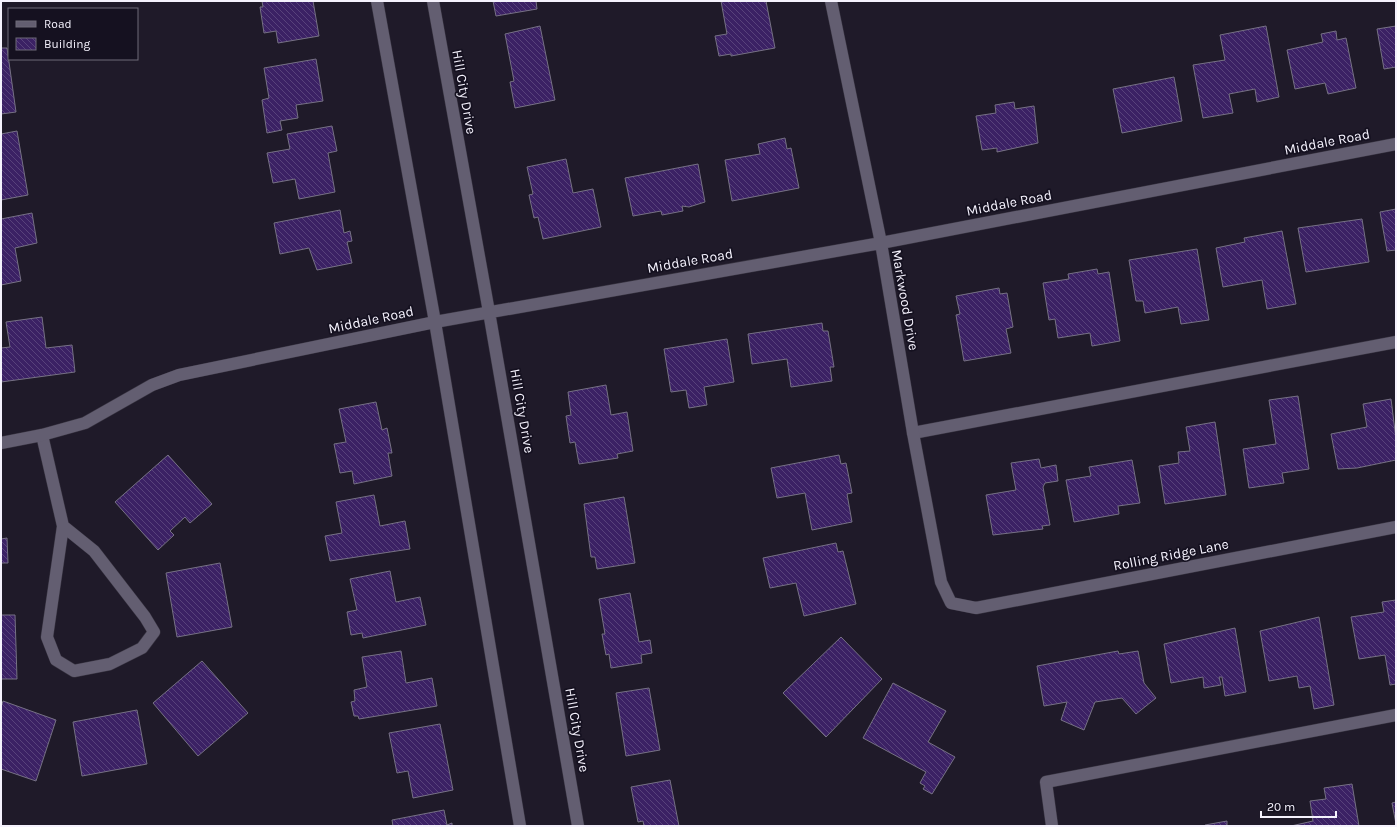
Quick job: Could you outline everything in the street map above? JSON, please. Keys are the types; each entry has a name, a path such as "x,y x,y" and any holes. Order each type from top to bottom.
{"street":[{"path":"377,1 435,322 520,826"},
{"name":"Hill City Drive","path":"432,1 489,312 578,826"},
{"name":"Markwood Drive","path":"831,1 881,243 913,433 941,582 951,603"},
{"name":"Middale Road","path":"1,443 42,435 85,423 152,385 180,375 435,322 881,243 1396,144"},
{"path":"913,433 1396,342"},
{"path":"42,435 63,526 47,637 56,660 74,671 110,664 142,648 154,632 145,617 94,551 63,526"},
{"name":"Rolling Ridge Lane","path":"951,603 976,608 1396,527"},
{"path":"1052,826 1046,782 1396,715"}],"building":[{"path":"262,1 313,1 319,36 278,43 276,31 264,33 260,7 263,7"},
{"path":"493,1 536,1 537,9 496,16"},
{"path":"721,1 766,1 775,48 731,56 731,54 719,56 715,36 727,34"},
{"path":"540,26 555,100 515,108 510,82 514,81 505,34"},
{"path":"1266,26 1279,97 1257,102 1255,89 1229,94 1233,113 1203,118 1193,65 1225,60 1220,35"},
{"path":"1396,26 1396,67 1384,69 1377,29"},
{"path":"1336,31 1337,40 1346,38 1356,88 1328,94 1325,83 1295,89 1287,50 1323,42 1321,34"},
{"path":"1,48 7,48 16,112 1,114"},
{"path":"316,59 323,101 296,105 298,118 280,121 282,130 267,133 262,100 269,98 264,68"},
{"path":"1174,77 1182,121 1122,133 1113,89"},
{"path":"1014,102 1015,109 1034,106 1038,143 997,152 997,148 982,150 976,116 996,113 995,105"},
{"path":"332,126 337,151 328,153 335,192 299,199 295,179 273,183 267,153 290,149 287,134"},
{"path":"17,131 28,195 1,200 1,134"},
{"path":"785,138 787,149 791,148 799,188 732,201 725,160 760,154 758,144"},
{"path":"566,159 573,193 593,189 601,227 543,239 538,217 534,218 529,195 533,194 527,167"},
{"path":"698,164 705,202 689,207 682,206 683,211 662,215 661,211 633,216 625,178"},
{"path":"1396,209 1396,250 1387,251 1380,212"},
{"path":"340,210 344,233 350,231 352,241 347,242 352,263 317,270 309,248 280,254 274,223"},
{"path":"32,213 37,243 15,248 21,281 1,285 1,219"},
{"path":"1362,219 1369,262 1306,272 1298,228"},
{"path":"1282,231 1296,304 1267,309 1262,280 1223,287 1216,248 1245,242 1244,238"},
{"path":"1197,249 1209,320 1181,324 1178,307 1145,313 1143,301 1136,301 1129,260"},
{"path":"1097,269 1098,274 1109,272 1120,341 1092,346 1090,333 1058,338 1055,319 1049,320 1043,283 1069,279 1068,274"},
{"path":"999,288 1000,294 1007,293 1013,327 1006,329 1011,353 964,361 956,315 960,314 956,296"},
{"path":"42,317 46,348 72,345 75,372 1,382 1,348 10,347 6,322"},
{"path":"822,323 823,331 828,331 834,367 830,367 832,381 791,387 787,359 752,364 748,334"},
{"path":"727,339 734,382 704,387 707,405 689,408 686,390 671,392 664,349"},
{"path":"606,385 611,415 627,412 633,451 617,454 618,458 579,464 575,442 570,443 566,416 571,415 568,392"},
{"path":"1298,396 1309,469 1282,473 1284,483 1249,488 1243,449 1276,444 1269,400"},
{"path":"1391,399 1396,439 1396,460 1357,468 1338,469 1331,434 1367,427 1363,404"},
{"path":"376,402 382,430 387,428 392,453 388,453 392,476 354,484 352,471 340,473 334,444 346,442 339,409"},
{"path":"1215,422 1226,495 1165,504 1159,466 1179,463 1178,452 1190,451 1186,427"},
{"path":"168,455 212,504 190,523 185,517 170,531 174,535 158,550 115,502"},
{"path":"839,455 841,464 846,463 852,493 847,494 852,522 812,530 805,493 777,498 771,468"},
{"path":"1039,459 1041,468 1056,465 1058,481 1045,483 1043,487 1050,525 1042,526 1043,529 993,535 986,495 1016,490 1011,463"},
{"path":"1132,460 1140,503 1118,506 1119,514 1074,522 1066,480 1091,476 1089,467"},
{"path":"374,495 380,526 405,521 410,549 330,561 325,536 342,533 336,502"},
{"path":"624,497 635,563 597,569 595,557 591,557 584,504"},
{"path":"7,538 8,563 1,563 1,539"},
{"path":"836,543 838,552 843,551 856,604 804,616 796,583 770,588 763,558"},
{"path":"220,563 232,627 177,637 166,573"},
{"path":"390,571 396,602 420,597 426,625 363,638 362,633 351,635 347,612 357,610 350,579"},
{"path":"630,593 639,642 650,640 652,653 641,655 642,663 611,668 609,654 606,655 602,634 605,634 599,599"},
{"path":"1396,600 1396,684 1390,685 1385,655 1359,659 1351,617 1384,612 1382,602"},
{"path":"1,615 15,615 17,679 1,679"},
{"path":"1319,617 1334,705 1314,709 1310,686 1299,688 1297,676 1269,681 1260,631"},
{"path":"1235,628 1246,692 1225,696 1222,677 1219,677 1221,685 1204,688 1203,677 1171,683 1164,644"},
{"path":"841,637 882,679 826,737 783,693"},
{"path":"401,651 406,683 432,678 437,706 359,719 358,716 354,716 351,702 355,701 354,690 367,687 362,657"},
{"path":"1118,651 1119,654 1138,651 1144,683 1156,698 1136,714 1122,698 1095,702 1084,730 1061,720 1067,702 1044,706 1037,666"},
{"path":"202,661 248,713 198,756 153,703"},
{"path":"893,683 946,711 928,742 955,757 932,794 923,789 925,786 920,783 926,772 863,738"},
{"path":"649,688 660,750 626,756 616,693"},
{"path":"3,701 56,720 36,781 1,769 1,707"},
{"path":"137,710 147,764 82,776 73,722"},
{"path":"440,724 453,790 413,798 408,771 397,773 389,733"},
{"path":"670,780 679,826 644,826 643,821 638,822 631,787"},
{"path":"1352,784 1359,826 1291,826 1313,821 1310,801 1326,799 1324,788"},
{"path":"1396,802 1396,824 1392,803"},
{"path":"444,810 447,825 452,823 452,826 393,826 392,820"},
{"path":"1227,821 1227,826 1205,826 1205,825"}]}
